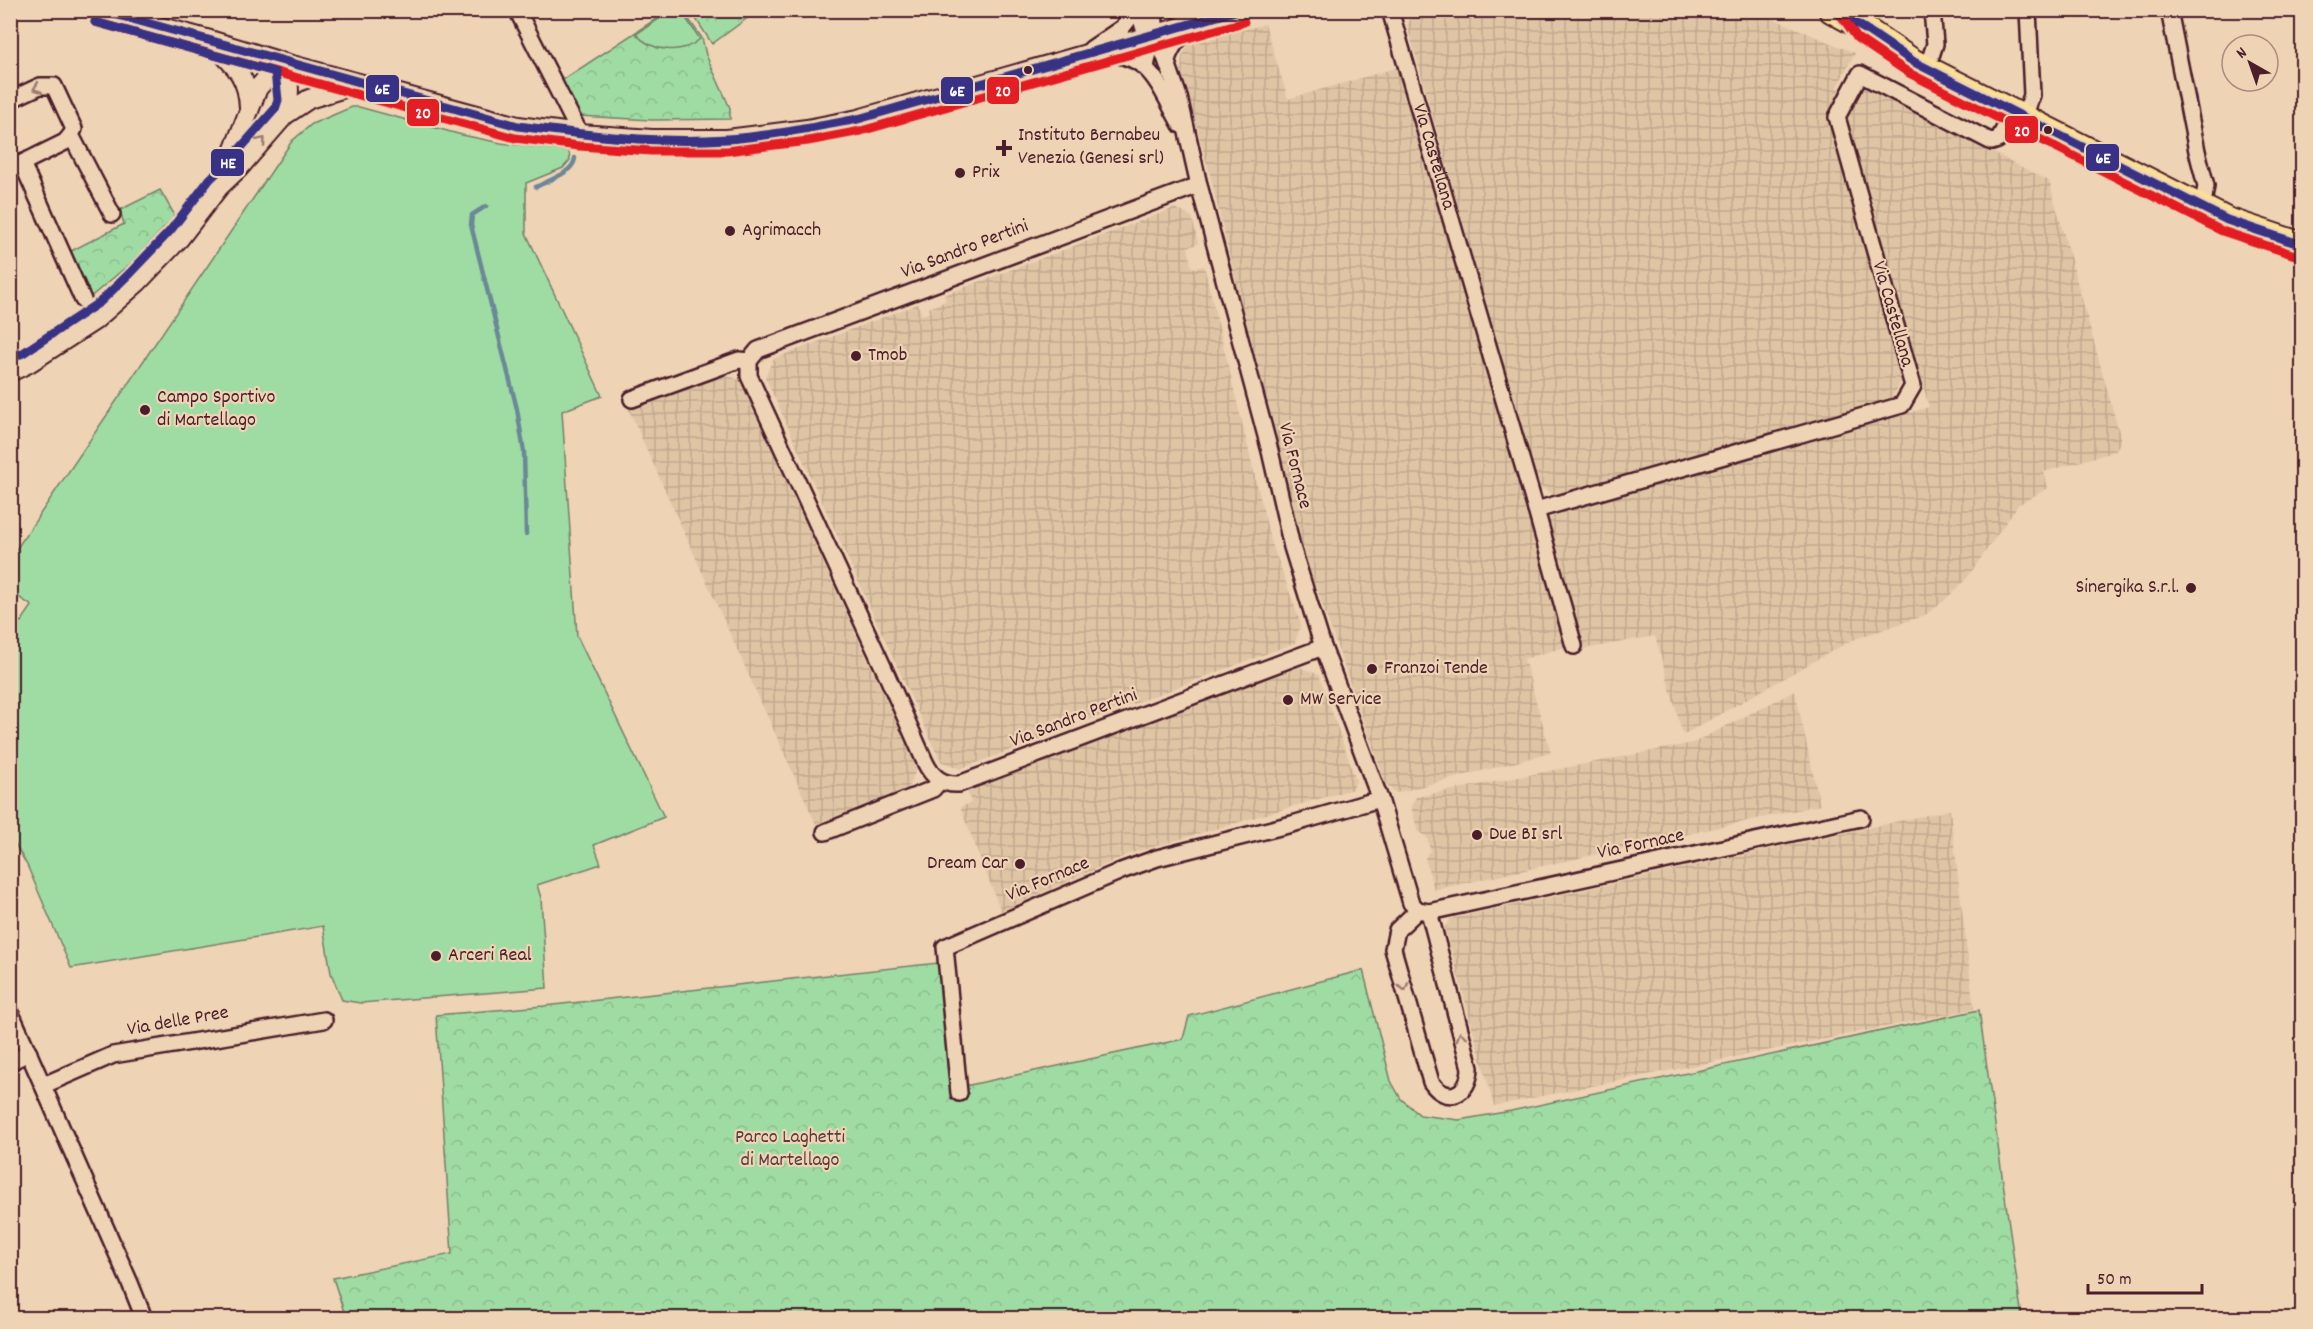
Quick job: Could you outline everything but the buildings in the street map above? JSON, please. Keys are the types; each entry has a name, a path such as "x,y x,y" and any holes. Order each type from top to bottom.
{"main road":[{"path":"1831,10 1858,20 1901,55 2199,206 2228,220 2302,245"}],"street":[{"path":"98,10 518,126 580,134 652,139 727,139 807,129 858,119 1241,10"},
{"path":"517,10 580,134"},
{"path":"1078,55 1102,43 1122,28 1137,10"},
{"name":"Via Fornace","path":"1137,10 1143,26 1167,60 1179,97 1199,185 1270,451 1292,547 1323,647 1380,799 1411,903 1424,911 1470,1068 1464,1089 1454,1095 1446,1095 1436,1090 1431,1082 1393,949 1397,930 1424,911 1861,818"},
{"path":"1078,55 1122,55 1146,67 1155,23 1155,10"},
{"path":"1176,10 1213,18"},
{"path":"1927,68 1935,44 1932,10"},
{"name":"Via Castellana","path":"1536,510 1902,405 1913,386 1837,117 1860,74 1992,142 1998,140 2032,95 2028,10"},
{"path":"2169,10 2206,186 2204,198 2199,206"},
{"name":"Via Castellana","path":"1391,11 1574,646"},
{"path":"1167,60 1179,37 1213,18"},
{"path":"210,40 242,76 249,108"},
{"path":"219,187 249,108 264,80 285,63"},
{"path":"285,63 290,88 290,102 285,115"},
{"name":"Via Fornace","path":"1146,67 1189,138"},
{"path":"10,372 29,363 107,311 179,239 219,187 239,168 285,115 309,99 361,83"},
{"path":"10,100 40,86 54,86 74,129 65,142 15,162 83,300"},
{"path":"72,135 112,214"},
{"name":"Via Sandro Pertini","path":"632,399 739,360 749,360 758,350 1199,185"},
{"path":"749,360 749,376 925,762 931,774 940,781 933,789 825,832"},
{"name":"Via Sandro Pertini","path":"940,781 949,785 959,784 1323,647"},
{"name":"Via Fornace","path":"959,1093 945,947 1156,858 1380,799"},
{"path":"10,1011 144,1318"},
{"name":"Via delle Pree","path":"44,1085 113,1055 324,1020"},
{"path":"10,1062 29,1053"}],"shaded area":[{"path":"1429,10 1755,11 1855,53 1837,87 1840,90 1827,114 1902,380 1892,398 1554,495 1537,485 1407,25 1413,14"},
{"path":"1265,24 1288,99 1399,67 1565,647 1524,659 1551,753 1396,793 1386,784 1298,537 1210,175 1181,70 1182,56 1188,45"},
{"path":"1863,87 2049,181 2121,439 2116,451 2044,472 2048,488 2018,505 1967,578 1944,601 1925,615 1850,641 1683,735 1655,636 1584,649 1547,517 1929,407 1846,117"},
{"path":"1175,208 1192,217 1198,244 1188,247 1191,265 1193,268 1204,266 1270,538 1301,624 1295,643 1085,722 1081,712 1072,715 1076,726 960,769 940,761 765,377 773,359 918,304 922,315 930,312 929,308 946,301 944,295"},
{"path":"720,373 740,380 917,768 908,788 816,824 628,408"},
{"path":"1300,667 1319,675 1356,780 1353,789 1129,854 1001,911 960,807 971,803 967,791"},
{"path":"1795,691 1820,805 1434,890 1425,858 1430,850 1427,837 1418,832 1411,806 1416,797 1693,743"},
{"path":"1950,810 1974,1009 1494,1106 1445,928 1450,919"}],"green space":[{"path":"668,11 683,11 702,38 706,55 730,108 730,119 652,120 579,116 561,81"},
{"path":"671,11 681,11 700,39 685,48 667,49 650,45 636,34"},
{"path":"691,11 757,11 712,44"},
{"path":"352,107 501,143 569,151 570,160 563,168 526,183 526,233 602,396 562,411 577,636 664,817 594,845 601,864 537,885 541,898 547,988 360,1003 342,1000 331,973 323,926 71,968 27,865 11,837 11,616 21,622 32,606 11,592 11,557 292,141 312,124"},
{"path":"160,190 174,214 172,219 132,262 88,299 67,253 124,224 120,210"},
{"name":"Parco Laghetti di Martellago","path":"938,963 951,1089 1183,1039 1189,1016 1363,970 1391,1081 1401,1099 1420,1115 1459,1120 1511,1111 1979,1010 2022,1318 346,1318 333,1278 452,1254 436,1015 544,1006"}],"waterway":[{"path":"536,187 560,176 570,168 575,158"},
{"path":"486,206 472,215 471,225 517,409 524,452 526,534"}],"transit line":[{"name":"6E","path":"100,10 518,126 596,135 675,140 760,136 858,119 1239,10"},
{"name":"6E","path":"1832,10 1914,62 2227,220 2302,245"},
{"name":"20","path":"1842,17 1857,38 1909,73 2222,231 2298,256"},
{"name":"20","path":"95,22 515,138 579,146 651,151 727,151 808,141 861,131 1244,22"},
{"name":"HE","path":"10,358 23,353 100,302 170,231 210,179 275,109 278,100 275,72 95,22"}],"place":[{"name":"Instituto Bernabeu Venezia (Genesi srl)","path":"1004,148"},
{"name":"Prix","path":"960,173"},
{"name":"Agrimacch","path":"730,231"},
{"name":"Tmob","path":"856,356"},
{"name":"Campo Sportivo di Martellago","path":"145,410"},
{"name":"Sinergika S.r.l.","path":"2191,588"},
{"name":"Franzoi Tende","path":"1372,669"},
{"name":"MW Service","path":"1288,700"},
{"name":"Due BI srl","path":"1477,835"},
{"name":"Dream Car","path":"1020,864"},
{"name":"Arceri Real","path":"436,956"}]}
